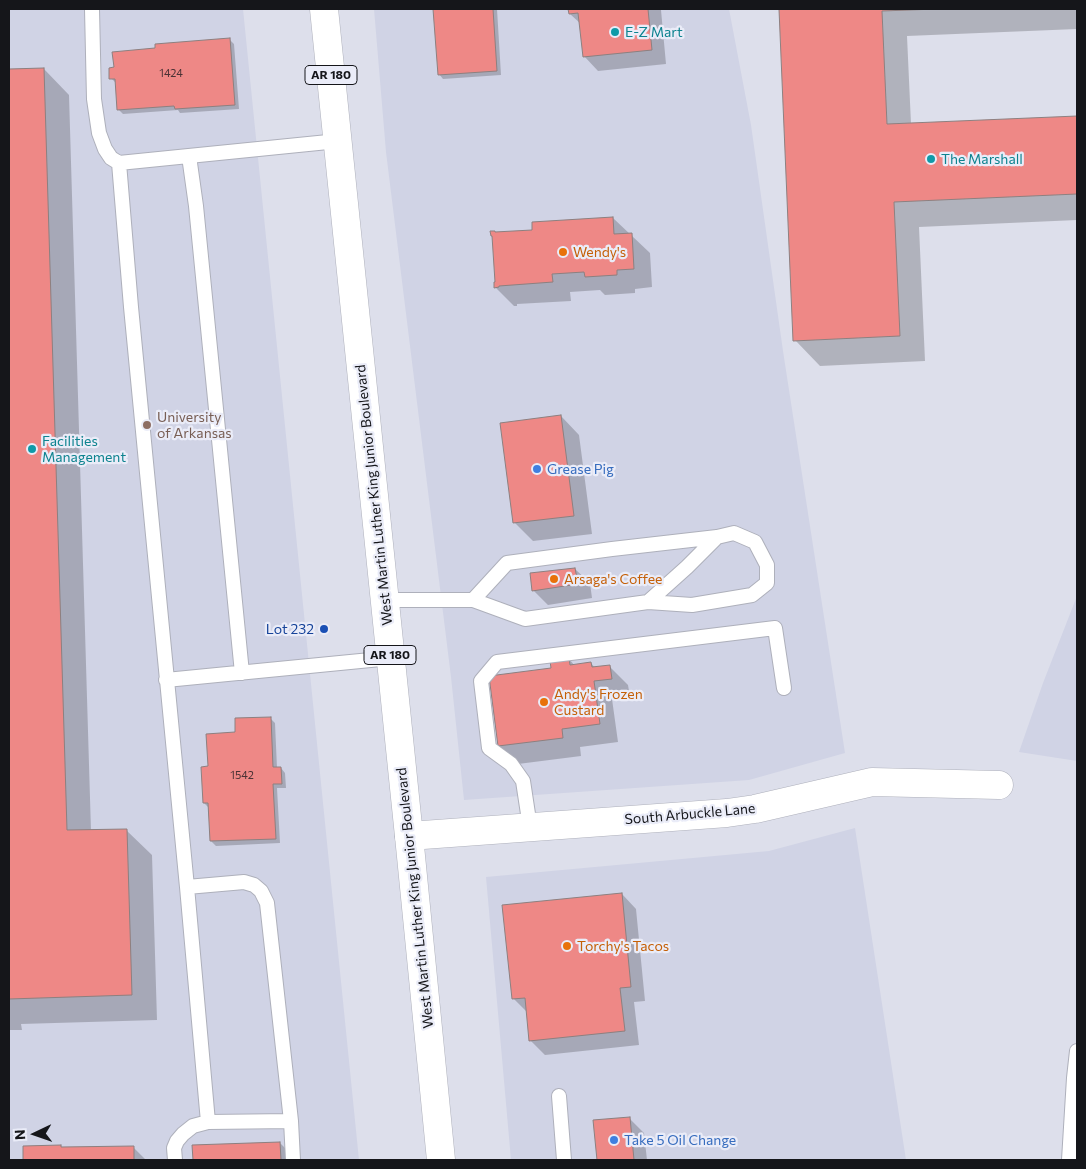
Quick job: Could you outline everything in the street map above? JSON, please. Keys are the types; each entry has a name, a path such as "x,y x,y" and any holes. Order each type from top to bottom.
{"main road":[{"name":"West Martin Luther King Junior Boulevard","path":"324,9 441,1160"},
{"name":"South Arbuckle Lane","path":"409,836 736,812 872,782 999,786"}],"lane":[{"path":"92,9 94,99 99,133 105,149 111,158 119,163 338,141"},
{"path":"189,156 196,206 242,673"},
{"path":"119,163 208,1122"},
{"path":"385,600 473,600 525,619 648,602 692,605 752,596 767,583 768,565 755,542 734,533 717,537 507,564 473,600"},
{"path":"648,602 717,537"},
{"path":"530,827 524,781 511,764 489,748 481,681 497,662 775,628 784,688"},
{"path":"166,680 391,658"},
{"path":"187,888 244,882 254,885 261,890 267,903 291,1121 293,1160"},
{"path":"1069,1160 1077,1051"},
{"path":"559,1096 564,1160"},
{"path":"174,1160 174,1148 177,1141 194,1126 208,1122 291,1121"}],"shaded area":[{"name":"University of Arkansas","path":"9,9 243,9 359,1160 9,1160"},
{"path":"374,9 729,9 751,125 783,351 845,753 749,780 464,800 451,677 386,152"},
{"path":"1077,596 1077,761 1019,752 1043,683"},
{"path":"855,828 906,1160 511,1160 486,877 769,851"}],"building":[{"path":"433,9 493,9 497,71 438,75"},
{"name":"E-Z Mart","path":"568,9 648,9 652,50 583,57 578,13 569,14"},
{"name":"The Marshall","path":"779,9 937,9 882,11 887,124 1077,116 1077,194 894,202 900,336 793,341"},
{"path":"230,38 235,105 175,109 174,106 117,110 115,79 109,79 109,68 114,67 112,52 155,48 155,44"},
{"name":"Facilities Management","path":"44,68 67,830 127,829 132,995 9,999 9,69"},
{"name":"Wendy's","path":"613,217 614,234 632,233 634,269 617,270 617,275 585,277 584,272 552,274 553,282 494,288 492,236 490,231 532,230 532,222"},
{"name":"Grease Pig","path":"561,415 574,516 513,523 500,423"},
{"name":"Arsaga's Coffee","path":"575,568 578,584 532,591 530,573"},
{"name":"Andy's Frozen Custard","path":"569,658 570,665 591,662 592,667 610,665 612,679 594,681 600,724 562,729 563,738 498,746 489,676 551,668 550,661"},
{"path":"271,717 273,767 281,767 282,784 273,784 276,839 210,841 208,803 203,803 201,767 208,766 206,734 235,732 235,718"},
{"name":"Torchy's Tacos","path":"622,893 631,987 620,988 625,1031 529,1041 525,998 512,999 502,905"},
{"name":"Take 5 Oil Change","path":"630,1117 634,1160 597,1160 593,1120"},
{"path":"280,1142 281,1160 193,1160 192,1145"},
{"path":"61,1145 61,1147 134,1146 134,1160 23,1160 23,1146"}],"place":[{"name":"E-Z Mart","path":"615,32"},
{"name":"The Marshall","path":"931,159"},
{"name":"Wendy's","path":"563,252"},
{"name":"University of Arkansas","path":"147,425"},
{"name":"Facilities Management","path":"32,449"},
{"name":"Grease Pig","path":"537,469"},
{"name":"Arsaga's Coffee","path":"554,579"},
{"name":"Lot 232","path":"324,629"},
{"name":"Andy's Frozen Custard","path":"544,702"},
{"name":"Torchy's Tacos","path":"567,946"},
{"name":"Take 5 Oil Change","path":"614,1140"}]}
